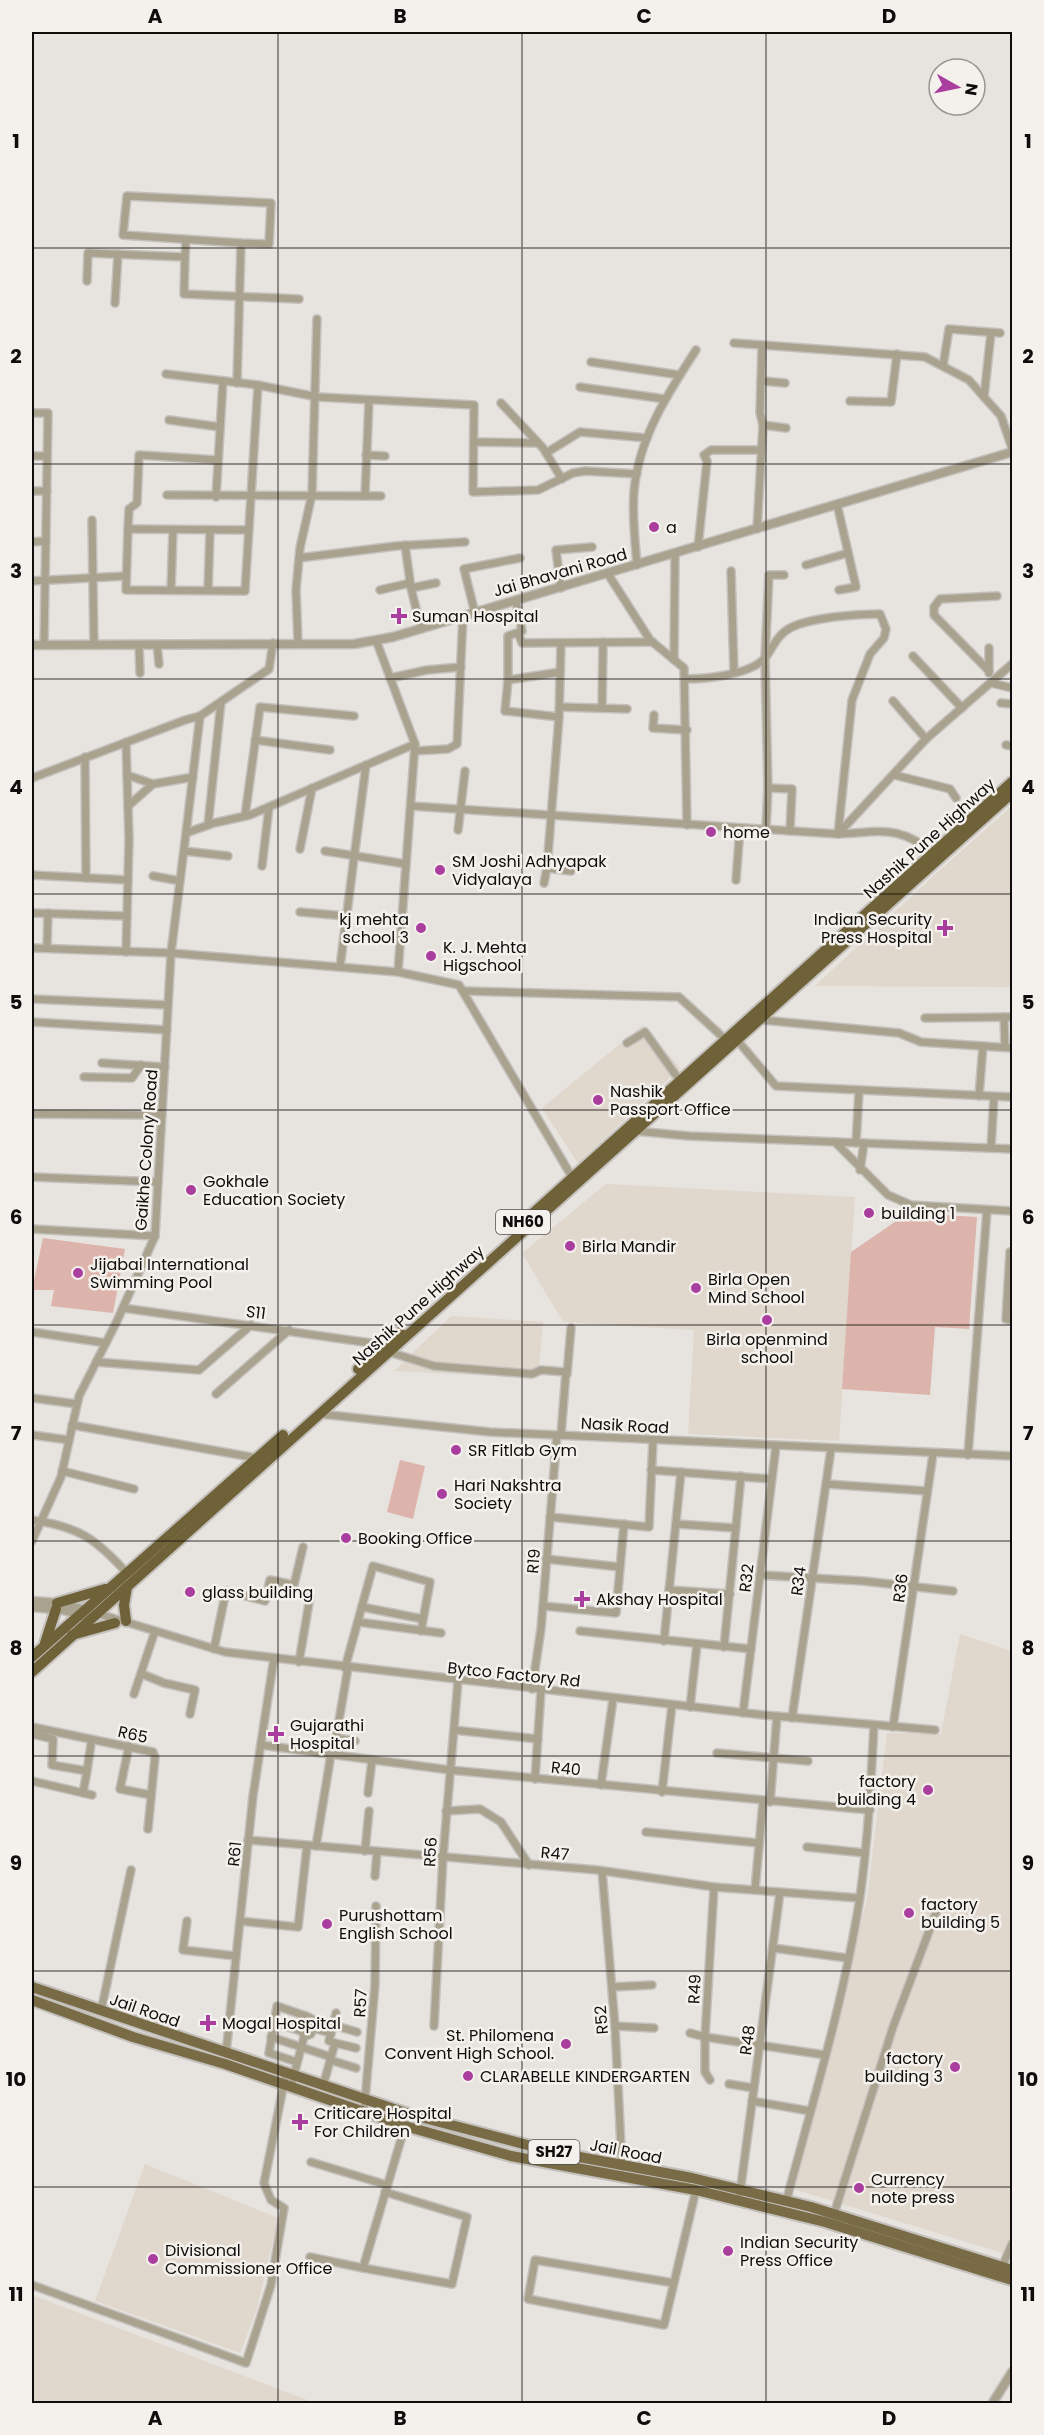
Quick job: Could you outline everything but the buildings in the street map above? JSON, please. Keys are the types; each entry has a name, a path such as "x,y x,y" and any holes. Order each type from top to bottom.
{"highway":[{"name":"Nashik Pune Highway","path":"32,1658 127,1587 572,1178 633,1129 680,1081 760,1020 935,861 1012,782"},
{"name":"Nashik Pune Highway","path":"32,1672 69,1636 111,1587 385,1348 1012,793"},
{"path":"44,1647 56,1606 111,1587"},
{"path":"69,1636 126,1623 124,1605 127,1587"}],"main road":[{"name":"Jail Road","path":"32,1987 226,2053 289,2079 323,2086 365,2107 622,2167 692,2178 739,2196 786,2202 834,2214 943,2254 1007,2268"},
{"path":"32,2000 133,2037 289,2079 365,2107 405,2126 511,2156 739,2196 943,2254 1012,2280"},
{"path":"555,2165 558,2153"}],"street":[{"path":"127,196 271,204 269,244 241,243 123,235 127,196"},
{"path":"186,240 184,294 299,299"},
{"path":"237,382 241,243"},
{"path":"87,281 88,253 185,257"},
{"path":"115,303 118,254"},
{"path":"298,643 296,590 299,558 312,494 317,397 317,319"},
{"path":"943,366 949,329 1000,333"},
{"path":"984,397 991,333"},
{"path":"734,343 925,357 969,380 1001,416 1012,450"},
{"path":"757,529 763,425 760,413 762,345"},
{"path":"637,565 634,491 637,474 647,438 665,399 696,350"},
{"path":"850,400 891,402 897,354"},
{"path":"591,362 680,375"},
{"path":"166,374 258,385 317,397 474,405 473,492 538,490 585,471 637,474"},
{"path":"216,496 223,381"},
{"path":"761,381 785,383"},
{"path":"218,460 139,455 137,503 129,509 126,590 245,591 258,385"},
{"path":"580,387 665,399"},
{"path":"365,496 369,400"},
{"path":"501,403 538,443 562,479"},
{"path":"32,413 48,413 44,645"},
{"path":"169,420 220,427"},
{"path":"763,425 786,428"},
{"path":"546,453 580,432 647,438"},
{"path":"474,442 538,443"},
{"path":"698,547 706,461 704,455 711,450 761,450"},
{"name":"Jai Bhavani Road","path":"32,645 354,644 376,640 675,554 1012,450"},
{"path":"366,455 385,456"},
{"path":"32,456 47,456"},
{"path":"32,491 47,491"},
{"path":"167,495 381,496"},
{"path":"837,504 856,587 839,591"},
{"path":"92,520 94,645"},
{"path":"128,529 248,530"},
{"path":"171,590 173,530"},
{"path":"208,590 210,530"},
{"path":"32,542 46,541"},
{"path":"299,558 405,545 465,542"},
{"path":"405,545 410,586 421,628"},
{"path":"561,588 556,550 592,547"},
{"path":"674,660 675,554"},
{"path":"806,565 848,554"},
{"path":"475,613 464,569 520,558"},
{"path":"731,572 734,672"},
{"path":"608,574 653,642 684,668 687,730 687,825"},
{"path":"766,829 768,788 765,658 770,575 784,575"},
{"path":"32,581 126,576"},
{"path":"380,590 436,583"},
{"path":"989,671 934,615 934,607 940,600 997,596"},
{"path":"516,601 522,631 508,636 505,711 560,717"},
{"path":"685,679 707,679 734,672 765,658 772,645 791,627 866,614 880,614 886,629 884,638 870,654 852,700 846,732 838,834"},
{"path":"186,833 246,816 366,765 415,747 448,749 457,744 463,616"},
{"path":"518,633 522,644 653,642"},
{"path":"376,640 415,747 398,972"},
{"path":"544,883 560,717 561,642"},
{"path":"602,708 603,642"},
{"path":"32,778 200,716 269,669 273,644"},
{"path":"139,645 140,673"},
{"path":"157,645 159,663"},
{"path":"989,648 990,684"},
{"path":"913,656 962,708"},
{"path":"838,834 926,739 1012,664"},
{"path":"390,678 426,670 461,667"},
{"path":"508,680 560,672"},
{"path":"990,684 1012,687"},
{"path":"893,701 926,739"},
{"path":"208,825 221,702"},
{"path":"1001,703 1012,704"},
{"path":"246,816 260,707 354,716"},
{"path":"560,707 627,709"},
{"path":"654,715 653,728 687,730"},
{"name":"Gaikhe Colony Road","path":"32,1541 62,1471 77,1404 155,1236 171,953 200,716"},
{"path":"255,740 330,750"},
{"path":"126,742 128,807 126,952"},
{"path":"85,757 86,878"},
{"path":"340,967 366,765"},
{"path":"458,830 465,771"},
{"path":"127,775 153,784 193,777"},
{"path":"894,775 950,789 956,798"},
{"path":"128,807 153,784"},
{"path":"768,788 792,789 790,831"},
{"path":"300,849 312,789"},
{"path":"262,866 269,807"},
{"path":"411,807 838,834 891,832 909,835 935,861"},
{"path":"736,880 740,828"},
{"path":"184,851 228,856"},
{"path":"325,852 406,864"},
{"path":"546,868 571,871"},
{"path":"32,875 128,880"},
{"path":"153,876 180,881"},
{"path":"300,912 346,916"},
{"path":"32,913 127,916"},
{"path":"47,948 48,913"},
{"path":"32,948 171,953 398,972 459,985 572,1178"},
{"path":"463,991 679,997 731,1040 776,1086 1012,1097"},
{"path":"32,999 168,1005"},
{"path":"760,1020 899,1033 911,1035 921,1042 1009,1048 1008,1017 925,1018"},
{"path":"32,1022 167,1030"},
{"path":"627,1043 645,1032 680,1081"},
{"path":"979,1096 983,1046"},
{"path":"102,1063 165,1066"},
{"path":"84,1077 134,1078 141,1065"},
{"path":"859,1091 861,1170"},
{"path":"991,1148 994,1096"},
{"path":"32,1114 162,1115"},
{"path":"633,1129 835,1142 1012,1149"},
{"path":"835,1142 888,1195 911,1205 1012,1211"},
{"path":"32,1177 158,1182"},
{"path":"968,1455 987,1210"},
{"path":"32,1229 155,1236"},
{"path":"1012,1252 1010,1252 1006,1319 1012,1320"},
{"name":"S11","path":"123,1308 289,1330 385,1348 434,1366 532,1374 544,1370 567,1374"},
{"path":"96,1362 199,1370 251,1325"},
{"name":"R19","path":"532,1689 543,1606 550,1518 571,1328"},
{"path":"216,1394 289,1330"},
{"path":"32,1332 106,1343"},
{"path":"32,1398 77,1404"},
{"name":"Nasik Road","path":"317,1414 490,1432 1012,1456"},
{"path":"72,1425 257,1458"},
{"path":"32,1434 69,1440"},
{"path":"550,1518 648,1527 653,1440"},
{"name":"R32","path":"743,1713 776,1446"},
{"name":"R34","path":"792,1718 831,1449"},
{"name":"R36","path":"893,1726 933,1454"},
{"path":"651,1470 772,1479"},
{"path":"62,1471 134,1489"},
{"path":"664,1641 681,1472"},
{"path":"724,1647 741,1476"},
{"path":"826,1484 927,1491"},
{"path":"32,1521 69,1527 101,1545 127,1573"},
{"path":"543,1606 616,1613 624,1524"},
{"path":"676,1524 736,1528"},
{"path":"214,1649 226,1591 265,1601 270,1580 294,1585 303,1547"},
{"path":"546,1559 620,1567"},
{"path":"355,1741 336,1738 346,1668 373,1566 430,1582 421,1631"},
{"path":"760,1575 953,1591"},
{"path":"669,1590 730,1594"},
{"path":"299,1662 310,1597"},
{"path":"32,1601 88,1614"},
{"path":"32,1607 56,1606"},
{"path":"362,1607 423,1619"},
{"name":"Bytco Factory Rd","path":"88,1614 214,1649 274,1659 743,1713 935,1730"},
{"path":"358,1622 441,1633"},
{"path":"134,1694 155,1631"},
{"path":"580,1631 751,1649"},
{"path":"690,1707 697,1644"},
{"name":"R61","path":"226,2053 249,1840 274,1659"},
{"path":"142,1674 164,1683 195,1690 190,1714"},
{"name":"R56","path":"435,2026 443,1857 458,1681"},
{"path":"535,1779 541,1690"},
{"path":"602,1785 613,1698"},
{"path":"662,1792 672,1705"},
{"path":"755,1890 759,1844 773,1758 777,1716"},
{"path":"786,2202 825,2055 859,1898 870,1810 874,1725"},
{"name":"R65","path":"32,1727 54,1735 129,1746 155,1754 148,1829"},
{"path":"454,1730 538,1739"},
{"path":"32,1734 54,1735 52,1765 87,1771"},
{"path":"83,1793 91,1744"},
{"name":"R40","path":"261,1745 450,1770 766,1802 870,1810"},
{"path":"129,1746 120,1789 151,1795"},
{"path":"717,1752 808,1761"},
{"path":"316,1846 331,1754"},
{"path":"369,1792 372,1760"},
{"path":"32,1781 92,1795"},
{"path":"447,1811 480,1809 501,1822 529,1865"},
{"path":"365,1851 369,1811"},
{"path":"646,1832 759,1844"},
{"name":"R47","path":"249,1840 603,1871 714,1887 859,1898"},
{"path":"240,1921 298,1927 307,1845"},
{"path":"807,1847 865,1853"},
{"path":"375,1876 377,1852"},
{"path":"101,2011 131,1870"},
{"name":"R52","path":"603,1871 615,2026 622,2167"},
{"name":"R49","path":"710,2080 705,2072 705,2037 714,1887"},
{"name":"R48","path":"739,2196 780,1892"},
{"name":"R57","path":"365,2107 375,1985 376,1906"},
{"path":"834,2214 893,2027 937,1910"},
{"path":"187,1921 183,1950 237,1956"},
{"path":"773,1948 847,1958"},
{"path":"612,1987 652,1985"},
{"path":"272,2022 302,2034 310,2034 314,2019 277,2006 272,2022 268,2053 297,2062"},
{"path":"336,2013 329,2042 356,2048"},
{"path":"32,2285 246,2363 271,2285 284,2208 271,2200 264,2183 289,2079 301,2047 306,2016"},
{"path":"615,2026 654,2028"},
{"path":"312,2028 357,2032"},
{"path":"690,2033 825,2055"},
{"path":"271,2037 357,2068"},
{"path":"323,2086 335,2043"},
{"path":"729,2084 754,2088"},
{"path":"752,2101 810,2111"},
{"path":"363,2268 405,2126"},
{"path":"310,2257 452,2284 467,2217 311,2162"},
{"path":"674,2283 535,2260 528,2299 664,2325 674,2283 696,2190"},
{"path":"1007,2268 1012,2244"},
{"path":"992,2403 1012,2372"}],"shaded area":[{"name":"Indian Security Press Hospital","path":"1012,806 1012,987 815,986 940,870"},
{"path":"643,1025 680,1068 578,1163 542,1108"},
{"name":"Birla Open Mind School","path":"606,1184 855,1197 839,1441 688,1434 694,1330 563,1322 522,1253"},
{"path":"908,1213 977,1217 969,1329 935,1327 930,1395 842,1389 851,1252"},
{"name":"Jijabai International Swimming Pool","path":"43,1238 125,1249 113,1313 51,1306 54,1290 32,1290"},
{"path":"451,1316 543,1322 538,1378 394,1371"},
{"path":"400,1460 425,1466 413,1519 387,1512"},
{"path":"960,1634 1012,1651 1012,2228 1009,2255 793,2189 867,1899 887,1733 941,1734"},
{"path":"145,2164 278,2218 257,2309 240,2353 95,2301"},
{"path":"32,2295 315,2403 32,2403"}],"place":[{"name":"a","path":"654,527"},
{"name":"Suman Hospital","path":"399,616"},
{"name":"home","path":"711,832"},
{"name":"SM Joshi Adhyapak Vidyalaya","path":"440,870"},
{"name":"kj mehta school 3","path":"421,928"},
{"name":"Indian Security Press Hospital","path":"945,928"},
{"name":"K. J. Mehta Higschool","path":"431,956"},
{"name":"Nashik Passport Office","path":"598,1100"},
{"name":"Gokhale Education Society","path":"191,1190"},
{"name":"building 1","path":"869,1213"},
{"name":"Birla Mandir","path":"570,1246"},
{"name":"Jijabai International Swimming Pool","path":"78,1273"},
{"name":"Birla Open Mind School","path":"696,1288"},
{"name":"Birla openmind school","path":"767,1320"},
{"name":"SR Fitlab Gym","path":"456,1450"},
{"name":"Hari Nakshtra Society","path":"442,1494"},
{"name":"Booking Office","path":"346,1538"},
{"name":"glass building","path":"190,1592"},
{"name":"Akshay Hospital","path":"582,1599"},
{"name":"Gujarathi Hospital","path":"276,1734"},
{"name":"factory building 4","path":"928,1790"},
{"name":"factory building 5","path":"909,1913"},
{"name":"Purushottam English School","path":"327,1924"},
{"name":"Mogal Hospital","path":"208,2023"},
{"name":"St. Philomena Convent High School.","path":"566,2044"},
{"name":"factory building 3","path":"955,2067"},
{"name":"CLARABELLE KINDERGARTEN","path":"468,2076"},
{"name":"Criticare Hospital For Children","path":"300,2122"},
{"name":"Currency note press","path":"859,2188"},
{"name":"Indian Security Press Office","path":"728,2251"},
{"name":"Divisional Commissioner Office","path":"153,2259"}]}
